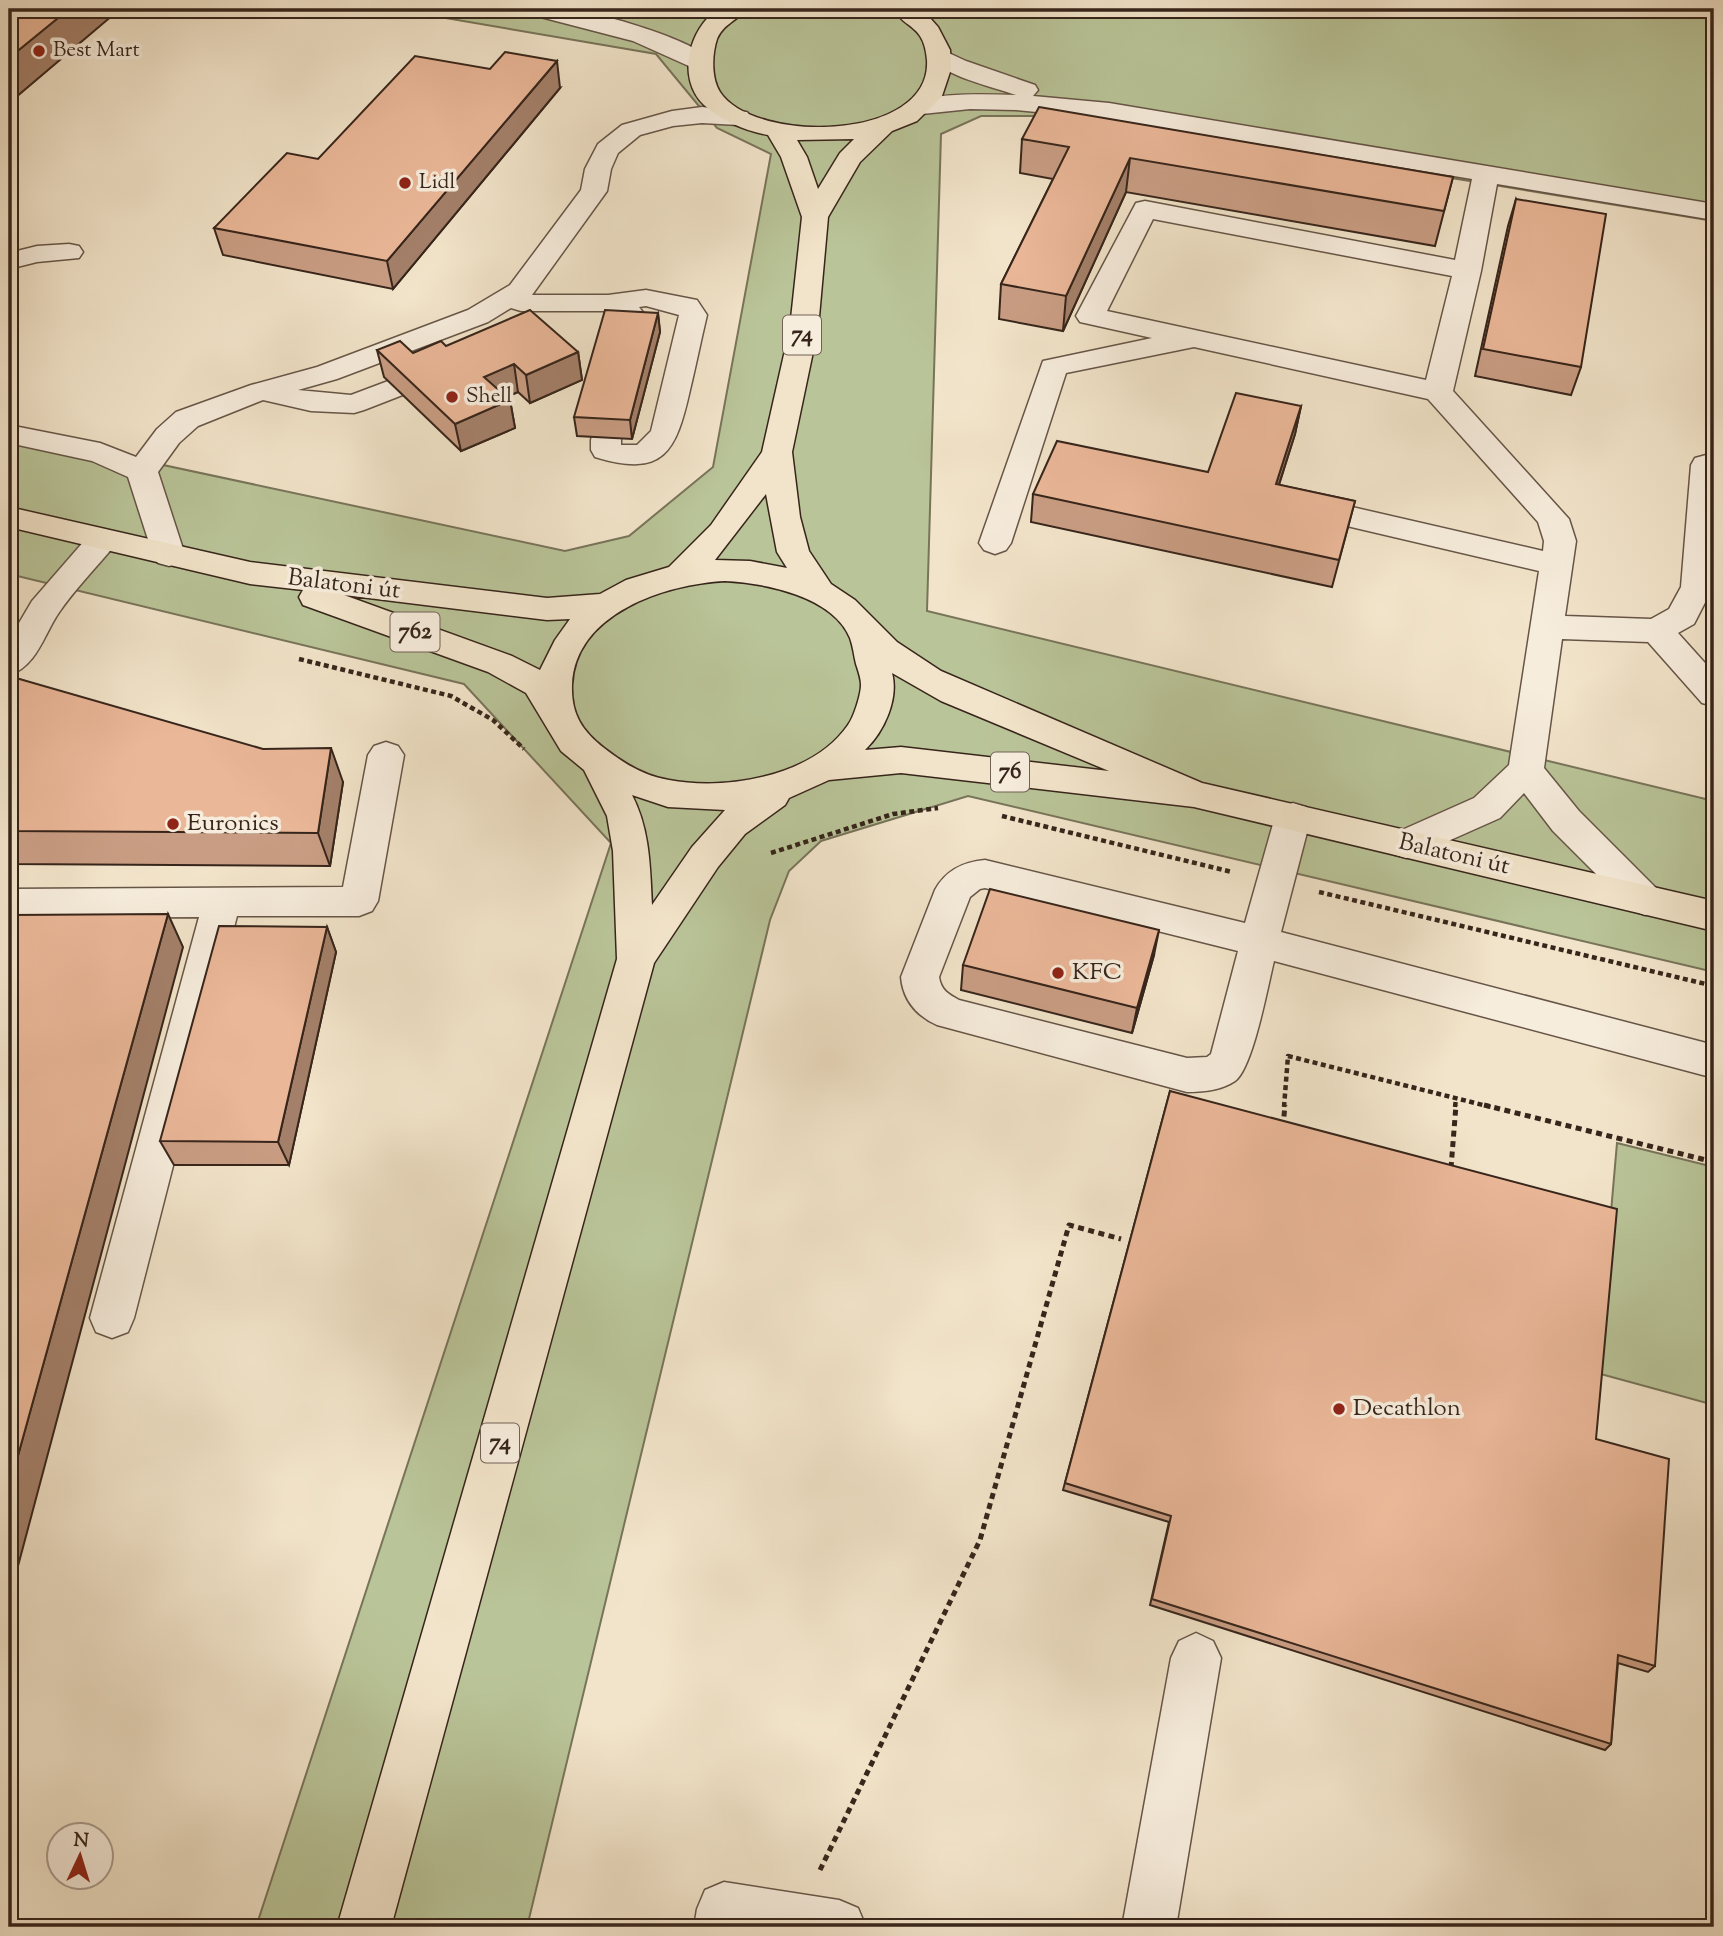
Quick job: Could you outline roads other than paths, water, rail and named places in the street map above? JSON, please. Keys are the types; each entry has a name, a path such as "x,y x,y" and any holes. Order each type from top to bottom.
{"main road":[{"name":"74","path":"734,9 714,23 704,38 701,62 703,82 711,98 738,117 803,135 833,135 883,125 909,115 922,106"},
{"path":"905,9 928,26 940,56 935,92 922,106"},
{"name":"74","path":"681,574 708,551 744,507 777,452 804,328 815,217 849,158 883,125"},
{"name":"74","path":"778,130 794,157 815,217"},
{"name":"74","path":"777,452 785,517 793,552 819,592"},
{"name":"Balatoni út","path":"9,517 250,573 547,609 606,605"},
{"name":"74","path":"636,959 705,857 732,824 789,785 825,767 862,733 876,702 880,671 875,651 853,617 819,592 795,582 758,573 710,571 681,574 640,586 606,605 586,621 561,657 555,698 560,719 582,753 600,767 647,790 703,799 742,796 789,785"},
{"name":"Balatoni út","path":"250,573 500,664 538,684 560,719"},
{"name":"76","path":"865,632 914,672 953,692 1195,794"},
{"name":"76","path":"825,767 901,760 1195,794"},
{"name":"74","path":"364,1927 636,959 631,851 625,816 600,767"},
{"name":"Balatoni út","path":"1195,794 1714,916"}],"street":[{"path":"537,9 640,34 701,62"},
{"path":"940,56 957,66 998,81 1109,111"},
{"path":"922,106 967,100 1011,100 1109,111 1714,212"},
{"path":"504,331 514,322 521,297 594,191 598,169 607,149 631,130 672,119 702,115 738,117"},
{"path":"1438,392 1467,271 1486,174"},
{"path":"995,544 1042,447 1053,368 1090,316 1146,209 1467,271"},
{"path":"9,261 37,254 68,252"},
{"path":"142,471 168,436 187,419 261,391 327,373 521,297 608,303 646,298 687,306 693,315 666,431 657,447 643,456 623,456 606,450 606,440 635,328 634,319 628,311 608,303"},
{"path":"1090,316 1438,392 1553,519 1560,541 1558,565 1527,770 1486,808 1406,844"},
{"path":"1053,368 1194,338"},
{"path":"261,391 311,401 354,404 475,357"},
{"path":"9,434 100,453 142,471 169,555"},
{"path":"1549,628 1657,631 1682,616 1697,587 1706,465 1714,467"},
{"path":"1269,498 1558,565"},
{"path":"9,663 20,635 103,539"},
{"path":"1657,631 1714,694"},
{"path":"9,903 359,901 386,755"},
{"path":"1527,770 1566,821 1645,900"},
{"path":"1293,817 1259,942 1229,1060 1225,1068 1216,1073 1187,1075 951,1014 925,998 920,988 920,977 954,890 961,881 972,875 985,874 1259,942 1714,1062"},
{"path":"112,1318 222,902"},
{"path":"1149,1927 1196,1658"},
{"path":"721,1927 724,1909 817,1924"}],"place":[{"name":"Best Mart","path":"39,51"},
{"name":"Lidl","path":"405,183"},
{"name":"Shell","path":"452,397"},
{"name":"Euronics","path":"173,824"},
{"name":"KFC","path":"1058,973"},
{"name":"Decathlon","path":"1339,1409"}]}
